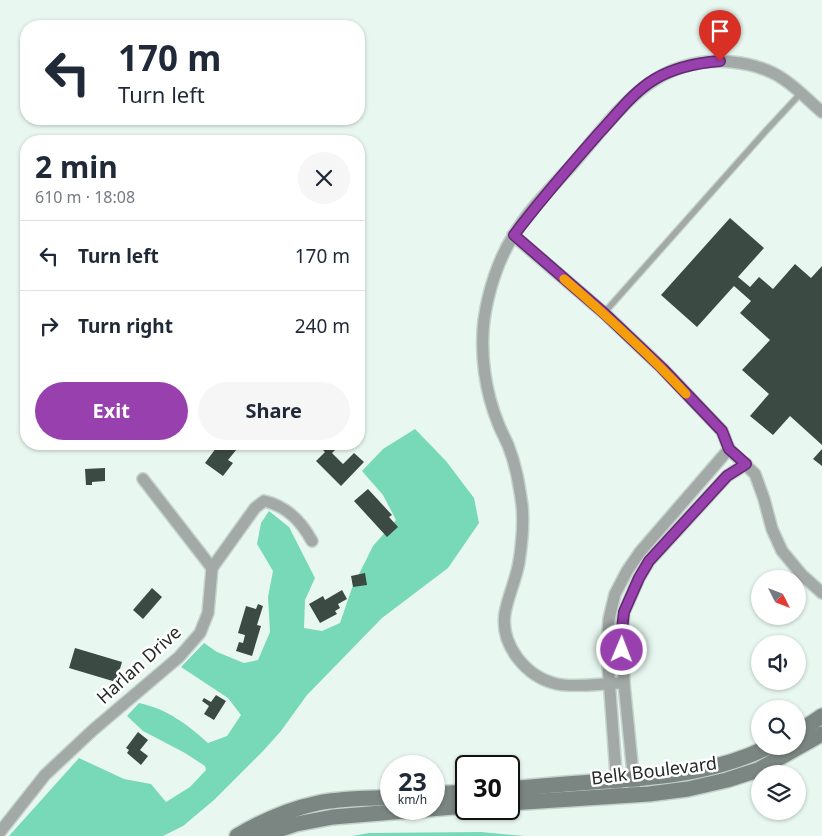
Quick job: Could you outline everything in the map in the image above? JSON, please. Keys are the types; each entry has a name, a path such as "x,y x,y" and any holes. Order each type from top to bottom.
{"street":[{"path":"624,683 557,684 524,667 515,656 507,635 505,616 518,565 523,531 522,507 518,474 492,403 486,382 483,354 484,320 500,264 514,235 540,201 633,96 654,79 671,71 695,64 720,61 745,64 766,70 785,80 822,112"},
{"path":"514,235 604,313 662,368 722,431 729,449 755,474 760,484 772,529 782,551 802,576 822,593"},
{"path":"617,796 607,642 609,619 615,594 640,552 729,449"},
{"path":"634,786 624,683 622,629 624,612 649,561 727,476 746,464"},
{"path":"143,479 212,568 255,508 264,501 278,504 303,524 312,541"},
{"name":"Harlan Drive","path":"0,832 45,776 93,730 179,657 200,633 208,613 212,568"},
{"path":"806,727 822,716"},
{"name":"Belk Boulevard","path":"520,788 616,780 634,786 688,789 727,780 758,770 822,734"},
{"name":"Belk Boulevard","path":"520,802 617,796 634,786 752,755"},
{"path":"236,836 260,822 288,811 320,803 380,798"},
{"path":"260,836 296,824 333,817 455,807"}],"lane":[{"path":"604,313 801,94"}],"green space":[{"path":"415,429 446,461 474,498 479,523 448,568 382,618 307,695 281,731 263,751 214,800 183,826 163,836 9,836 79,758 124,779 151,784 166,802 190,787 206,770 205,766 143,731 127,716 139,703 168,713 208,743 227,736 241,715 228,698 181,667 204,643 217,652 244,663 258,660 270,632 268,597 273,571 257,544 261,523 269,511 289,527 315,578 305,600 304,628 322,631 340,623 352,588 373,546 396,520 383,495 362,471 383,449"},
{"path":"481,832 525,836 352,836 369,833"}],"building":[{"path":"730,218 764,248 738,277 750,287 759,277 773,289 795,264 811,278 822,266 822,445 790,416 773,435 750,416 769,394 742,370 770,340 740,313 751,301 734,286 697,327 661,295"},
{"path":"822,449 822,466 813,459"},
{"path":"215,450 236,450 228,460 233,463 223,476 205,463"},
{"path":"323,450 335,450 332,453 343,464 354,453 364,462 341,486 316,461 325,452"},
{"path":"105,468 105,481 92,482 92,485 86,485 85,469"},
{"path":"368,489 392,515 389,517 398,527 387,537 354,501"},
{"path":"365,573 367,585 353,587 351,576"},
{"path":"152,588 162,597 143,619 133,610"},
{"path":"342,590 347,599 338,604 340,608 335,611 337,614 320,623 309,604 323,596 325,600"},
{"path":"258,604 263,606 257,625 261,626 252,656 236,651 239,642 243,643 245,635 238,633 246,606 256,609"},
{"path":"75,648 122,662 116,682 69,668"},
{"path":"216,695 226,701 214,720 204,714 209,706 202,701 204,698 211,702"},
{"path":"138,732 148,740 140,750 148,756 141,765 127,753 129,750 126,748"}],"slow traffic":[{"path":"564,279 604,313 662,368 686,394"}],"route":[{"path":"622,650 624,612 649,561 727,476 746,464 729,449 722,431 662,368 604,313 514,235 540,201 633,96 654,79 671,71 695,64 720,61"}]}
